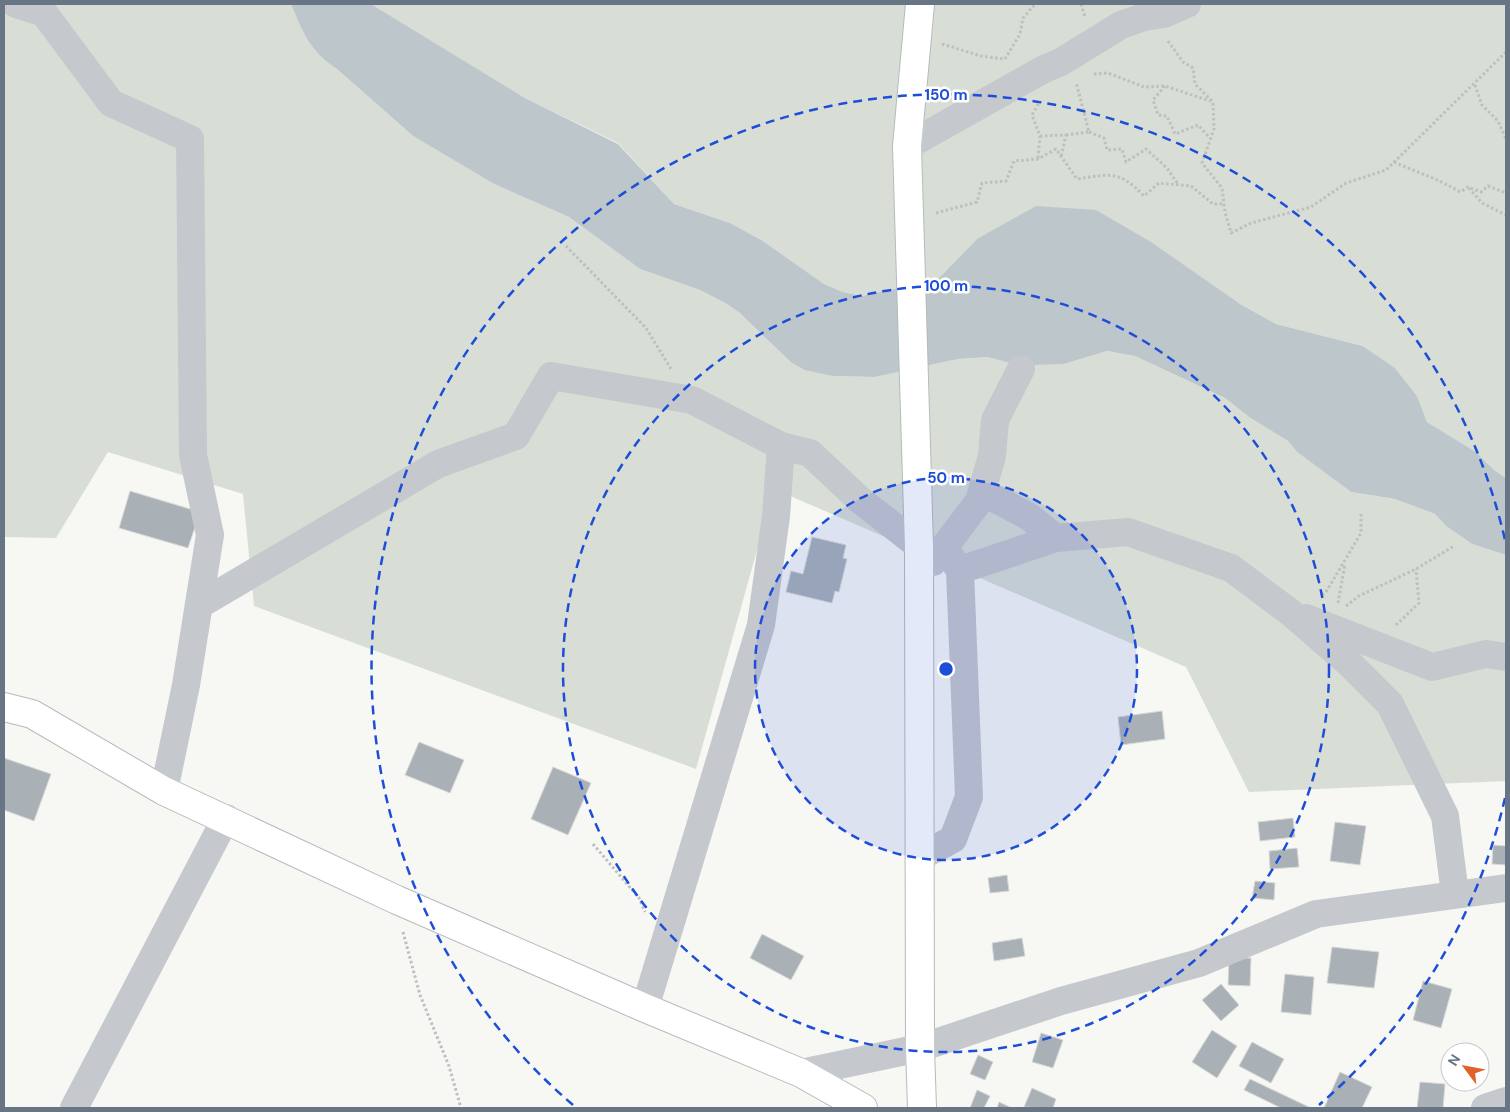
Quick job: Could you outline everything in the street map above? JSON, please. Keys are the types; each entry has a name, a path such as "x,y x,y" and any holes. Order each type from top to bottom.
{"main road":[{"path":"920,4 907,146 915,391 931,547 919,578 920,1048 922,1108"},
{"path":"4,707 32,714 164,791 226,818 398,900 644,1008 801,1073 863,1108"}],"street":[{"path":"16,4 44,13 111,104 190,139 193,455 210,535 186,685 164,791"},
{"path":"907,146 1060,69 1121,25 1144,17 1164,14 1187,4"},
{"path":"931,547 979,501 992,456 995,420 1020,369"},
{"path":"198,605 438,464 516,436 551,376 692,400 781,446 810,453 860,500 931,547 960,570 968,797 953,839 920,857"},
{"path":"644,1008 761,626 776,516 781,446"},
{"path":"982,492 1028,516 1056,538"},
{"path":"960,570 1056,538 1128,532 1230,568 1291,614 1351,665 1390,704 1445,816 1454,894"},
{"path":"1291,614 1332,620 1382,647 1432,667 1486,654 1506,657"},
{"path":"74,1108 226,818"},
{"path":"801,1073 920,1048 1061,1001 1198,963 1316,914 1506,888"},
{"path":"1485,1108 1506,1101"}],"path":[{"path":"1004,59 1020,34 1023,18 1035,4"},
{"path":"1144,17 1171,44 1183,62 1193,68 1195,84 1213,102 1214,129 1202,162 1222,188 1231,233 1251,223 1311,207 1346,183 1386,170 1506,52"},
{"path":"917,37 981,56 1060,69 1108,73 1144,87 1165,86 1213,102"},
{"path":"1060,69 1089,132"},
{"path":"1475,84 1482,105 1498,121 1506,139"},
{"path":"1165,86 1153,100 1158,115 1167,116 1175,134 1198,125 1210,138"},
{"path":"1038,159 1040,136 1032,115 1041,101"},
{"path":"1040,136 1089,132 1104,138 1107,150 1122,149 1126,162 1146,149 1167,168 1178,185"},
{"path":"1061,156 1066,135"},
{"path":"909,220 977,202 982,183 1006,181 1014,161 1038,159 1056,149 1077,179 1106,175 1128,179 1144,196 1159,183 1191,186 1213,204 1224,204"},
{"path":"1394,162 1431,179 1441,180 1460,192 1468,187"},
{"path":"1468,187 1481,192 1488,186 1506,193"},
{"path":"1468,187 1482,203 1506,215"},
{"path":"566,246 646,328 692,400"},
{"path":"1291,614 1326,592 1361,533 1361,512"},
{"path":"1332,620 1359,596 1416,570 1454,546"},
{"path":"1332,620 1345,561"},
{"path":"1382,647 1393,629 1419,603 1416,570"},
{"path":"593,844 639,898 661,952"},
{"path":"398,900 402,926 420,995 449,1066 461,1108"}],"shaded area":[{"path":"4,4 291,4 303,32 313,48 413,136 494,184 569,217 640,269 700,290 727,304 833,376 875,377 958,359 987,357 1014,364 1064,364 1107,351 1135,356 1225,398 1249,417 1288,441 1297,452 1351,492 1395,499 1435,514 1446,526 1472,544 1506,555 1506,781 1249,792 1186,667 774,489 696,769 254,606 243,494 108,452 56,538 4,537"},
{"path":"291,4 371,4 525,98 618,144 674,204 730,223 763,241 824,284 843,292 862,296 938,279 977,239 1036,206 1096,210 1151,242 1240,304 1276,324 1363,346 1395,368 1417,396 1427,422 1476,452 1494,470 1506,478 1506,555 1472,544 1446,526 1435,514 1395,499 1351,492 1297,452 1288,441 1249,417 1225,398 1135,356 1107,351 1064,364 1027,365 1014,364 987,357 958,359 875,377 833,376 805,370 792,363 740,313 727,304 700,290 640,269 569,217 494,184 413,136 313,48 303,32"},
{"path":"371,4 1506,4 1506,478 1494,470 1476,452 1427,422 1417,396 1395,368 1363,346 1276,324 1240,304 977,239 938,279 862,296 843,292 824,284 763,241 730,223 674,204 618,143 525,98"}],"building":[{"path":"130,491 200,512 188,548 119,528"},
{"path":"812,537 846,545 843,558 847,559 839,592 835,591 832,603 786,592 791,571 803,574"},
{"path":"1162,711 1165,739 1121,745 1118,717"},
{"path":"419,742 464,760 450,793 405,775"},
{"path":"4,758 51,774 34,821 4,810"},
{"path":"553,767 591,783 568,835 531,819"},
{"path":"1293,818 1295,837 1260,841 1258,822"},
{"path":"1335,822 1366,826 1360,865 1330,861"},
{"path":"1493,845 1506,846 1506,865 1492,864"},
{"path":"1297,848 1299,867 1270,869 1269,851"},
{"path":"1007,875 1009,891 990,893 988,878"},
{"path":"1255,881 1275,883 1274,900 1252,898"},
{"path":"762,934 804,956 791,980 750,958"},
{"path":"1022,938 1025,956 994,961 992,943"},
{"path":"1332,947 1379,952 1374,988 1327,983"},
{"path":"1229,958 1251,958 1250,986 1228,985"},
{"path":"1285,974 1314,977 1311,1015 1281,1012"},
{"path":"1423,981 1452,989 1441,1028 1413,1020"},
{"path":"1221,984 1239,1005 1221,1021 1202,1000"},
{"path":"1212,1030 1237,1046 1217,1078 1192,1062"},
{"path":"1041,1033 1063,1040 1053,1068 1032,1062"},
{"path":"1252,1042 1284,1059 1271,1083 1239,1066"},
{"path":"978,1055 993,1062 985,1080 970,1074"},
{"path":"1340,1072 1372,1087 1362,1108 1324,1108"},
{"path":"1250,1079 1311,1108 1281,1108 1244,1090"},
{"path":"1420,1082 1440,1084 1440,1092 1444,1092 1443,1108 1417,1108"},
{"path":"1032,1088 1056,1099 1053,1108 1024,1107"},
{"path":"977,1090 990,1096 984,1108 970,1108"},
{"path":"999,1102 1012,1108 997,1108"}]}
